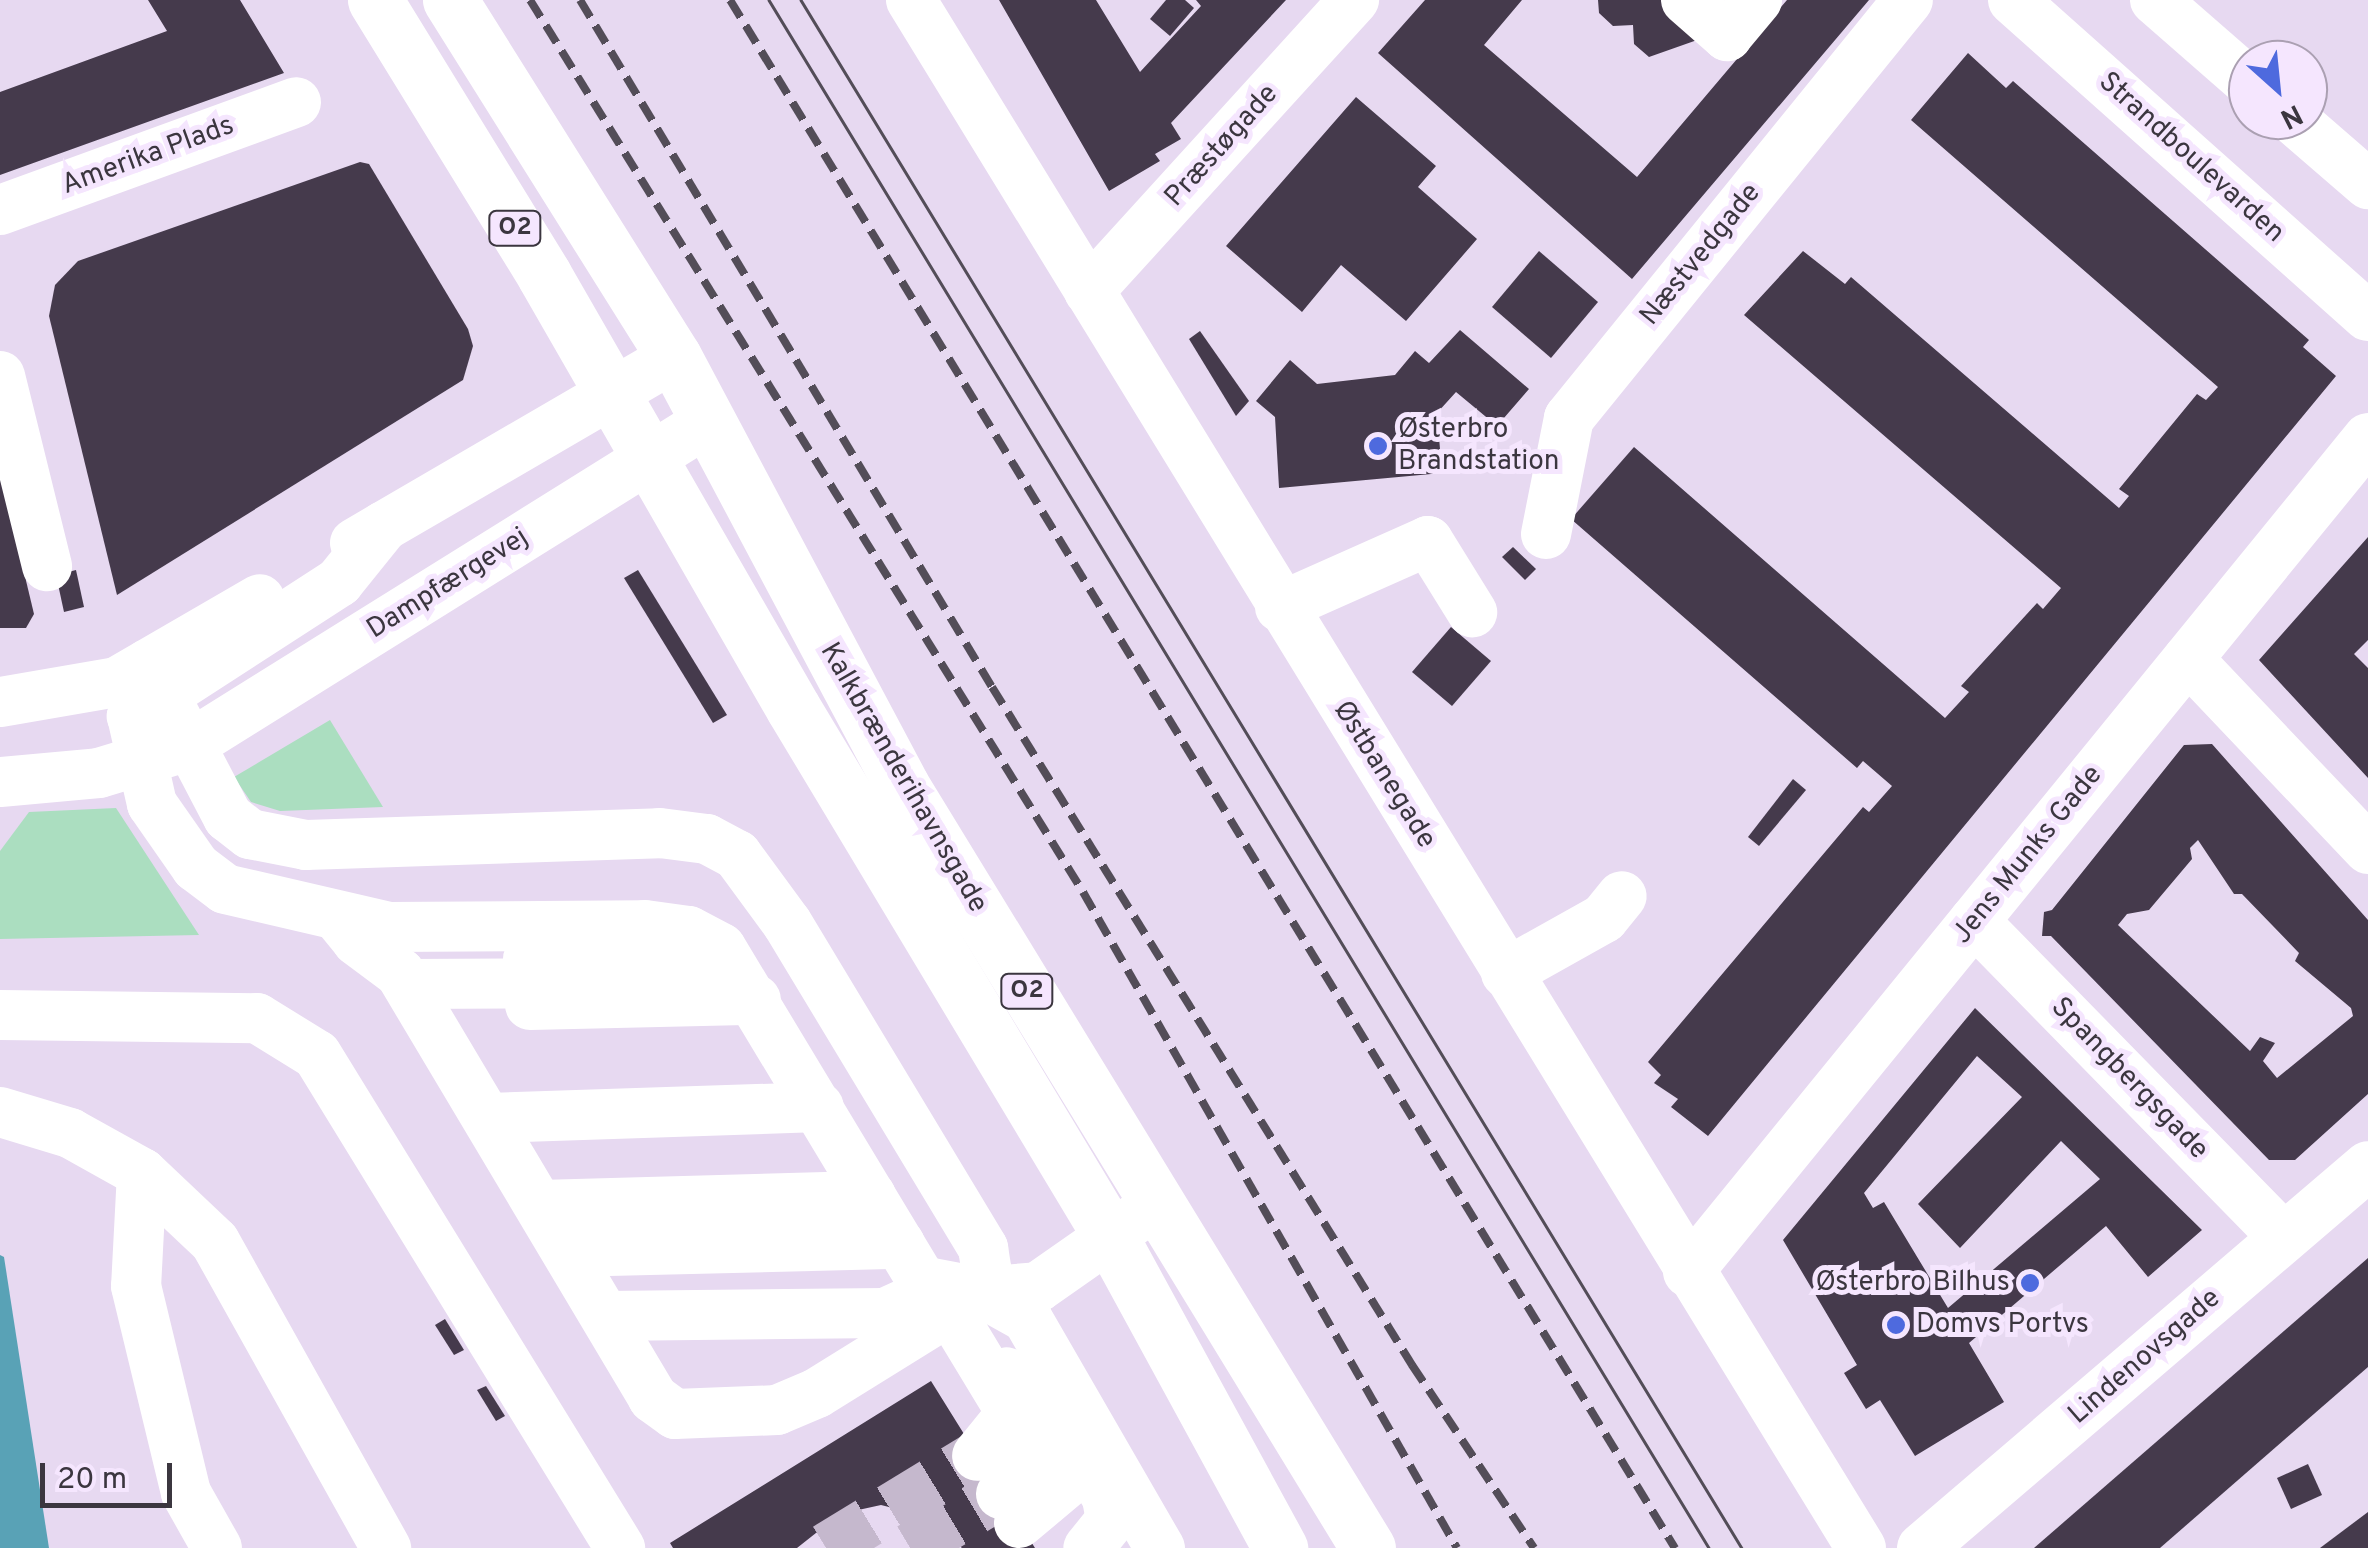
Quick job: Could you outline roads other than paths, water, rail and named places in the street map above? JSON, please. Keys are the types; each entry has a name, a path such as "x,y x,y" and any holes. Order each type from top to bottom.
{"main road":[{"name":"Kalkbrænderihavnsgade","path":"375,0 1109,1234 1280,1548"},
{"name":"Kalkbrænderihavnsgade","path":"450,0 674,357 902,786 1368,1548"}],"street":[{"name":"Østbanegade","path":"911,0 1688,1272 1861,1548"},
{"name":"Præstøgade","path":"1089,291 1354,0"},
{"path":"1686,0 1726,36 1757,0"},
{"name":"Næstvedgade","path":"1546,534 1569,418 1908,0"},
{"name":"Strandboulevarden","path":"2013,0 2368,316"},
{"path":"2154,0 2228,64"},
{"name":"Amerika Plads","path":"0,210 296,102"},
{"path":"2317,140 2368,184"},
{"path":"0,702 156,681 339,582 384,526 674,357"},
{"path":"0,376 47,566"},
{"name":"Dampfærgevej","path":"13,782 142,763 188,746 709,421"},
{"name":"Jens Munks Gade","path":"1688,1272 2368,438"},
{"path":"1280,607 1428,541 1472,612"},
{"path":"2188,659 2368,849"},
{"path":"156,681 228,817 250,834 277,841 660,833 706,839 737,855 787,923 984,1248 987,1272 916,1255 574,1262"},
{"path":"156,681 132,716 152,804 196,867 225,888 390,927 645,925 689,931 739,973 916,1255 1074,1442 1107,1498 1111,1520 1103,1538 1088,1548"},
{"path":"0,824 13,782"},
{"path":"1506,973 1604,918 1622,896"},
{"path":"337,916 356,940 403,983 482,1106 653,1398 675,1414 777,1410 817,1393 916,1255"},
{"name":"Spangbergsgade","path":"1974,921 2284,1238"},
{"path":"403,983 739,973 790,966 968,1257 574,1262"},
{"path":"0,1015 257,1018 317,1055 611,1539"},
{"path":"482,1106 813,1096"},
{"path":"0,1112 70,1133 142,1173 215,1242 386,1548"},
{"name":"Lindenovsgade","path":"1922,1548 2368,1166"},
{"path":"142,1173 136,1286 186,1493 217,1548"},
{"path":"916,1255 1038,1286 1109,1234 1158,1205"},
{"path":"916,1255 979,1326 1044,1444 1038,1461 999,1491 1070,1480 1074,1442"},
{"path":"916,1255 1026,1318 1160,1548"}],"water":[{"path":"0,1255 4,1257 49,1548 0,1548"}],"tunnel":[{"path":"826,1548 977,1456"},
{"path":"910,1548 1001,1494"}],"tram line":[{"path":"769,0 1709,1548"},
{"path":"801,0 1742,1548"}],"railway":[{"path":"530,0 1083,892 1457,1548"},
{"path":"580,0 992,687 1412,1365 1534,1548"},
{"path":"730,0 1675,1548"}],"place":[{"name":"Østerbro Brandstation","path":"1378,446"},
{"name":"Østerbro Bilhus","path":"2030,1283"},
{"name":"Domvs Portvs","path":"1896,1325"}]}
